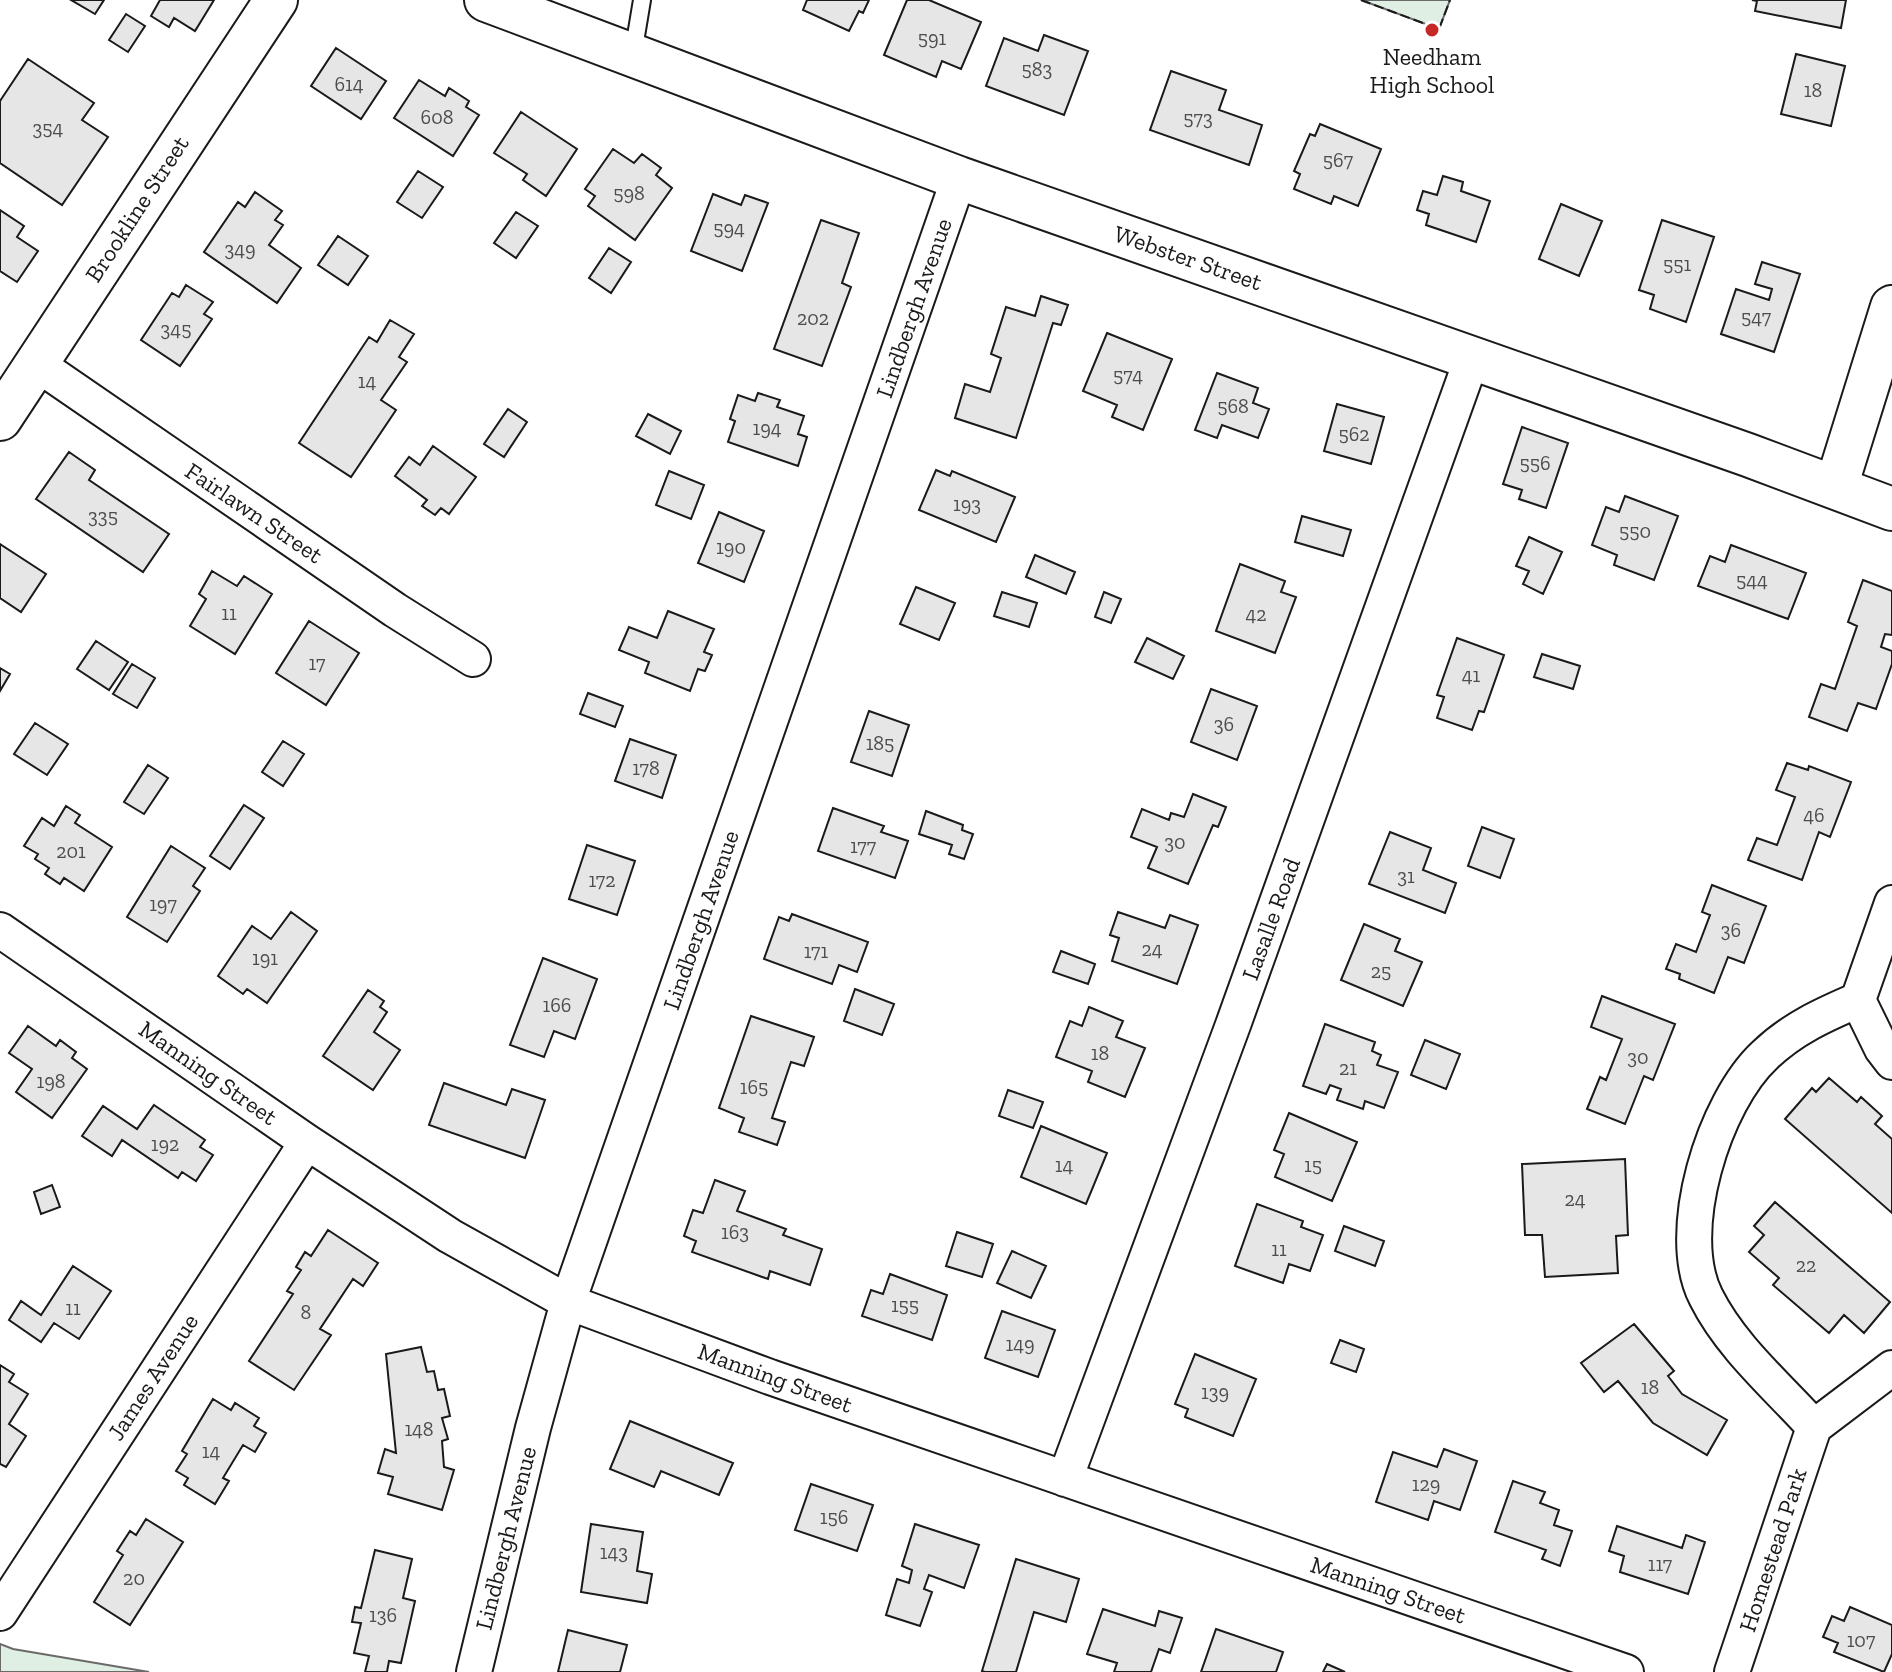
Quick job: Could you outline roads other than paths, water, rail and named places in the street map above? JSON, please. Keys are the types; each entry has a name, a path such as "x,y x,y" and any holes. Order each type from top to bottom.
{"street":[{"name":"Brookline Street","path":"0,419 276,0"},
{"name":"Webster Street","path":"486,0 959,178 1892,509"},
{"name":"Lindbergh Avenue","path":"474,1672 533,1428 568,1302 959,178"},
{"path":"1836,487 1892,307"},
{"name":"Lasalle Road","path":"1065,1479 1233,1025 1472,358"},
{"name":"Fairlawn Street","path":"37,364 395,610 473,659"},
{"path":"1892,903 1858,1000 1882,1049 1892,1062"},
{"name":"Manning Street","path":"0,930 307,1142 450,1236 568,1302 770,1377 1626,1672"},
{"path":"1858,1000 1806,1023 1764,1056 1746,1075 1720,1122 1694,1215 1694,1257 1705,1295 1734,1340 1814,1427 1892,1368"},
{"name":"James Avenue","path":"0,1613 307,1142"},
{"name":"Homestead Park","path":"1732,1672 1814,1427"}],"lane":[{"path":"633,55 642,0"}],"place":[{"name":"Needham High School","path":"1432,30"}]}
